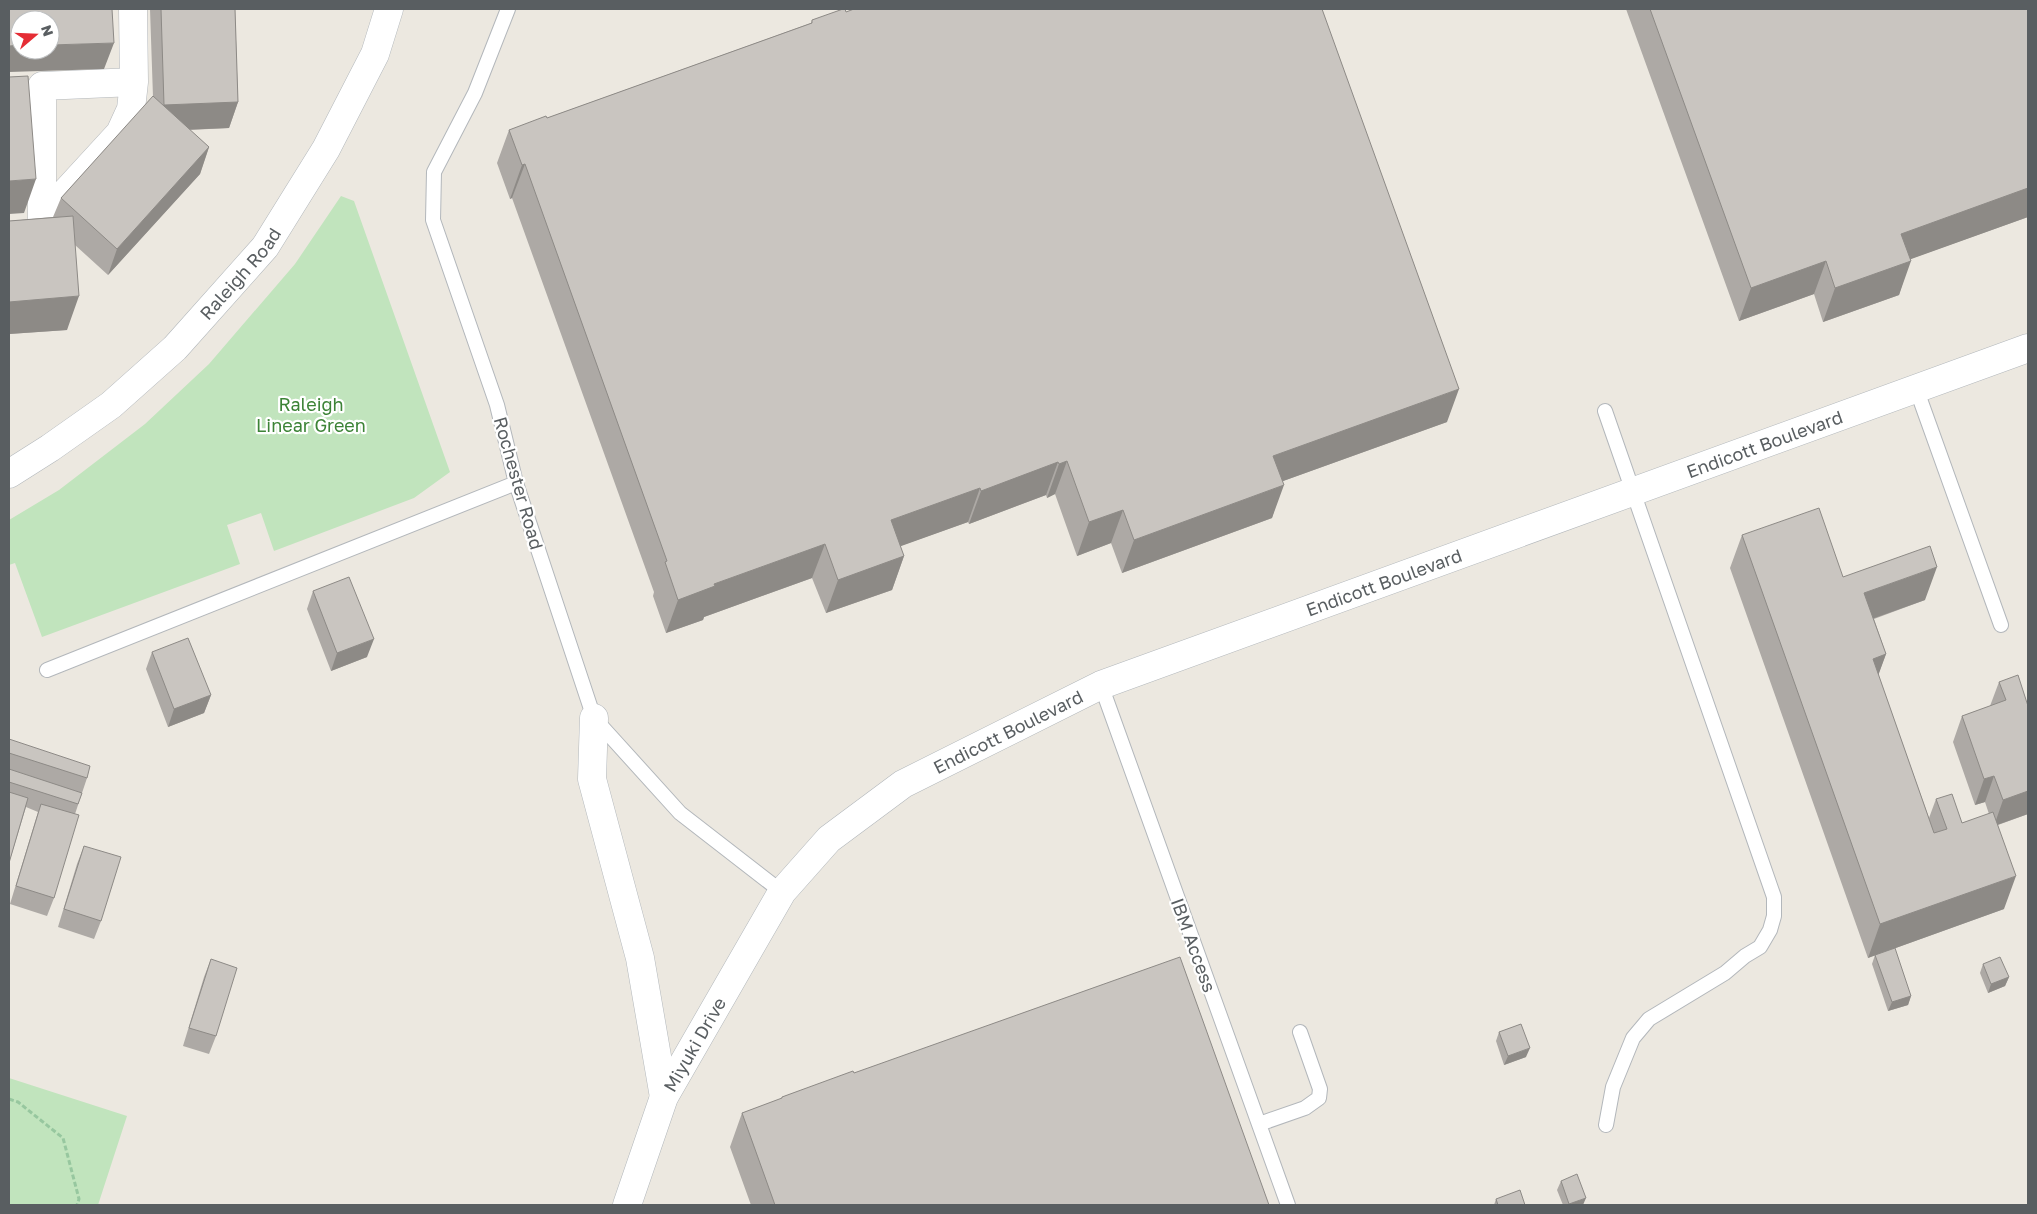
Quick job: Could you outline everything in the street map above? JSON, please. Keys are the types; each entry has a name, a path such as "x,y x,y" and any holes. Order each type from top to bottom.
{"street":[{"path":"133,9 134,82 131,109 120,133 36,223 34,86 134,82"},
{"name":"Raleigh Road","path":"9,474 111,405 146,374 175,348 265,247 326,149 375,54 389,9"},
{"name":"Endicott Boulevard","path":"782,892 829,839 903,784 1101,684 2028,348"},
{"path":"594,718 592,779 640,958 664,1097"},
{"name":"Miyuki Drive","path":"627,1205 664,1097 782,892"}],"lane":[{"name":"Rochester Road","path":"508,9 475,93 434,172 433,220 498,405 516,483 594,718 680,813 782,892"},
{"path":"1916,388 2001,625"},
{"path":"1605,411 1774,897 1774,916 1770,930 1760,947 1745,956 1725,973 1649,1019 1634,1038 1613,1087 1606,1125"},
{"path":"47,670 516,483"},
{"name":"IBM Access","path":"1101,684 1288,1205"},
{"path":"1259,1124 1305,1108 1319,1098 1320,1089 1300,1032"}],"path":[{"path":"9,1099 18,1102 63,1138 79,1199 77,1205"}],"green space":[{"name":"Raleigh Linear Green","path":"341,196 354,201 450,472 414,498 274,551 261,513 227,525 240,564 42,637 15,563 9,565 9,520 59,490 145,424 209,364 295,264"},
{"path":"9,1078 127,1116 98,1205 9,1205"}],"building":[{"path":"9,9 112,9 114,43 60,45 60,10 10,10 9,46"},
{"path":"161,9 235,9 238,102 164,105"},
{"path":"843,9 846,12 854,9 1322,9 1459,389 1273,456 1284,485 1134,540 1123,510 1089,522 1067,461 1059,464 1058,462 981,491 980,488 891,520 904,556 838,580 825,544 714,584 715,586 678,600 665,562 667,561 525,164 522,165 509,130 812,23 812,20"},
{"path":"1650,9 2028,9 2028,188 1901,234 1911,261 1835,288 1826,261 1751,288"},
{"path":"28,76 36,179 9,181 9,77"},
{"path":"153,96 209,147 117,249 61,198"},
{"path":"73,216 79,296 9,302 9,221"},
{"path":"1819,508 1843,577 1930,546 1937,567 1864,593 1886,654 1873,659 1934,833 1947,829 1936,799 1952,794 1962,823 1993,812 2016,876 1880,924 1742,535"},
{"path":"349,577 374,639 337,653 313,591"},
{"path":"188,638 211,695 174,709 152,652"},
{"path":"2018,675 2028,706 2028,791 2003,800 1994,776 1984,779 1962,716 2006,700 1999,682"},
{"path":"9,739 90,766 87,778 9,753"},
{"path":"9,769 82,793 78,804 9,782"},
{"path":"9,792 28,798 9,863"},
{"path":"41,804 79,815 54,898 16,886"},
{"path":"84,846 121,857 101,921 64,909"},
{"path":"1895,948 1911,996 1892,1002 1875,955"},
{"path":"1180,957 1269,1205 775,1205 742,1113 853,1071 854,1073"},
{"path":"2000,957 2009,977 1991,984 1983,964"},
{"path":"211,959 237,968 216,1036 189,1028"},
{"path":"1521,1024 1530,1048 1508,1056 1499,1032"},
{"path":"1577,1174 1586,1198 1569,1204 1561,1181"},
{"path":"1520,1190 1525,1205 1498,1205 1496,1199"}]}
